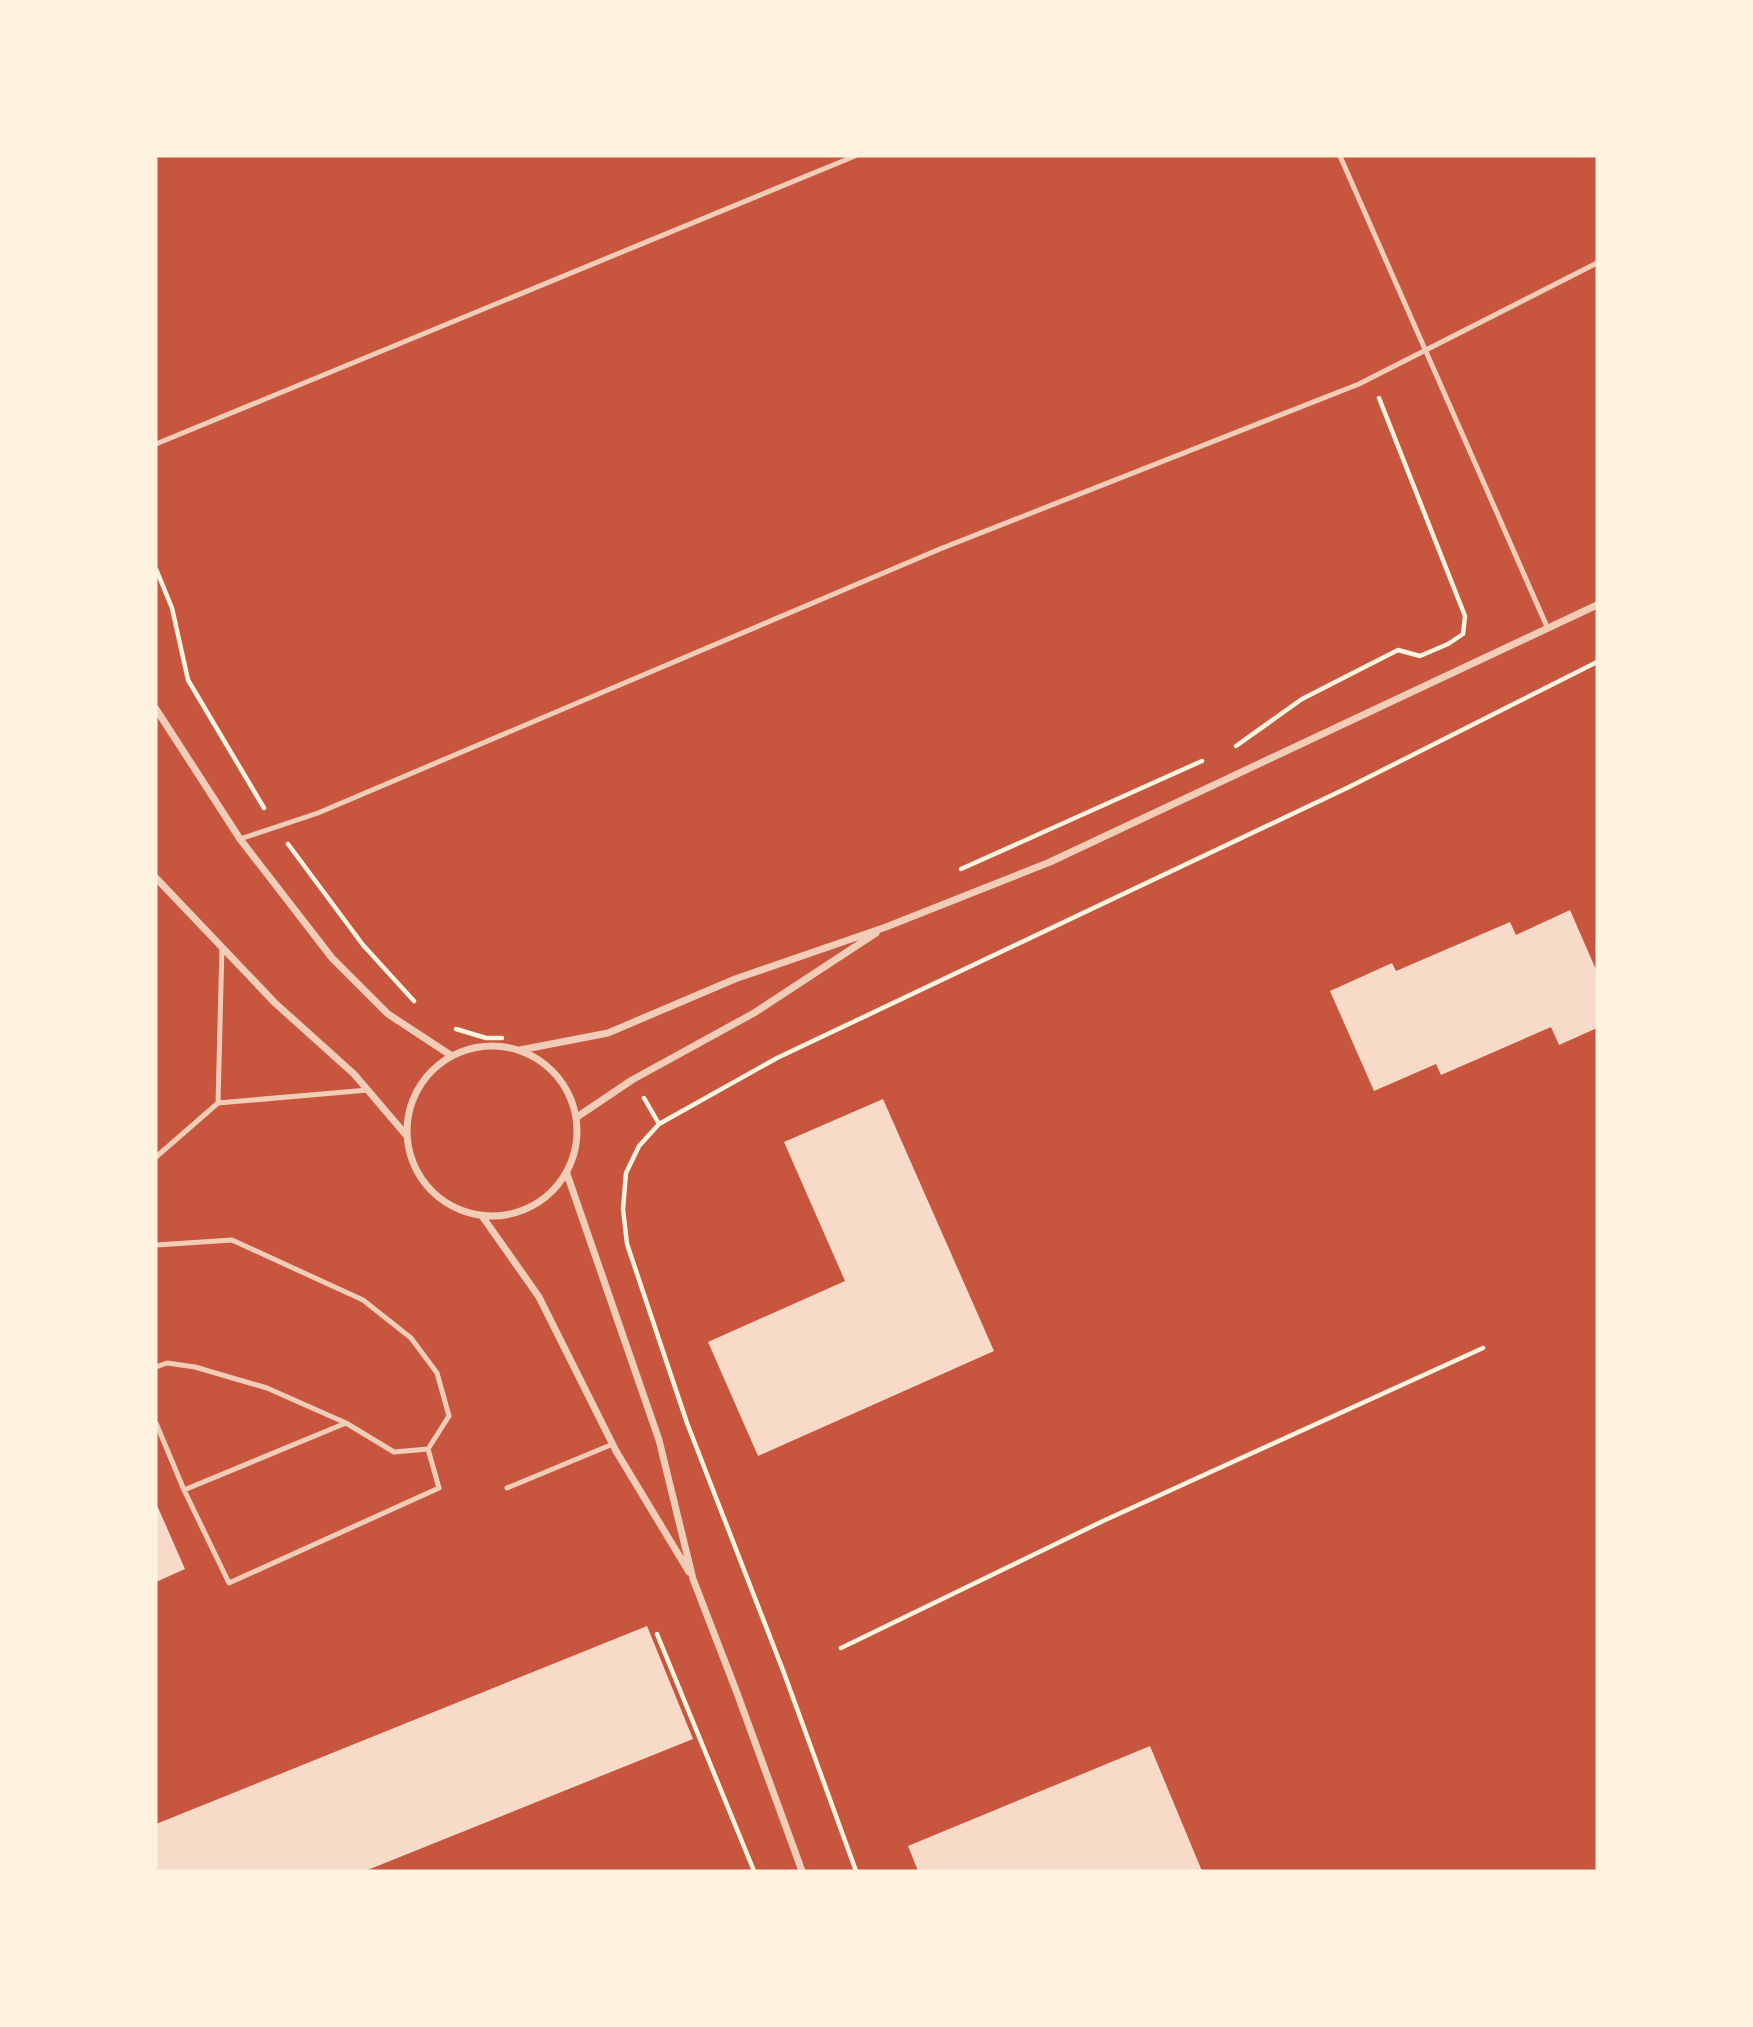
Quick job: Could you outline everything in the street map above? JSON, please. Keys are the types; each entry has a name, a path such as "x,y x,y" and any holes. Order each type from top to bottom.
{"street":[{"path":"520,1050 608,1033 735,979 886,927 1050,862 1597,605"},
{"path":"156,709 240,839 342,968 388,1014 452,1056"},
{"path":"156,878 275,1003 354,1074 406,1135"},
{"path":"577,1117 632,1080 754,1013 886,927"},
{"path":"497,1046 520,1050 541,1060 558,1076 570,1095 577,1117 577,1146 567,1174 551,1194 531,1208 507,1216 482,1216 459,1210 438,1198 421,1181 411,1158 406,1135 408,1111 417,1090 432,1070 452,1056 474,1048 497,1046"},
{"path":"567,1174 659,1440 693,1579 802,1871"},
{"path":"482,1216 539,1297 613,1444 693,1579"}],"lane":[{"path":"156,444 855,156"},
{"path":"1340,156 1548,629"},
{"path":"240,839 318,813 940,549 1371,378 1597,263"},
{"path":"218,1103 222,946"},
{"path":"156,1157 218,1103 368,1090"},
{"path":"156,1245 232,1240 363,1300 411,1338 438,1373 449,1416 428,1449 439,1488 229,1583 184,1490 156,1423"},
{"path":"156,1367 167,1363 195,1367 267,1388 346,1423 394,1452 428,1449"},
{"path":"184,1490 346,1423"},
{"path":"507,1488 613,1444"}],"path":[{"path":"1224,751 1236,746 1303,699 1398,650 1420,656 1463,634 1465,616 1454,585 1371,378"},
{"path":"156,569 172,608 188,680 275,827 363,945 416,1002"},
{"path":"856,1871 784,1673 687,1423 627,1244 623,1209 626,1173 639,1146 659,1124 777,1058 1347,788 1597,662"},
{"path":"950,874 1211,757"},
{"path":"455,1028 486,1038 512,1038"},
{"path":"841,1648 1103,1521 1483,1348"},
{"path":"657,1634 754,1871"}],"building":[{"path":"1570,910 1597,972 1597,1028 1559,1045 1551,1027 1441,1075 1436,1064 1374,1091 1330,991 1392,963 1396,971 1510,922 1516,935"},
{"path":"883,1099 994,1351 758,1456 708,1342 845,1281 784,1142"},
{"path":"156,1503 185,1569 156,1582"},
{"path":"647,1626 693,1739 365,1871 156,1871 156,1824"},
{"path":"1150,1746 1202,1871 918,1871 908,1846"}]}
